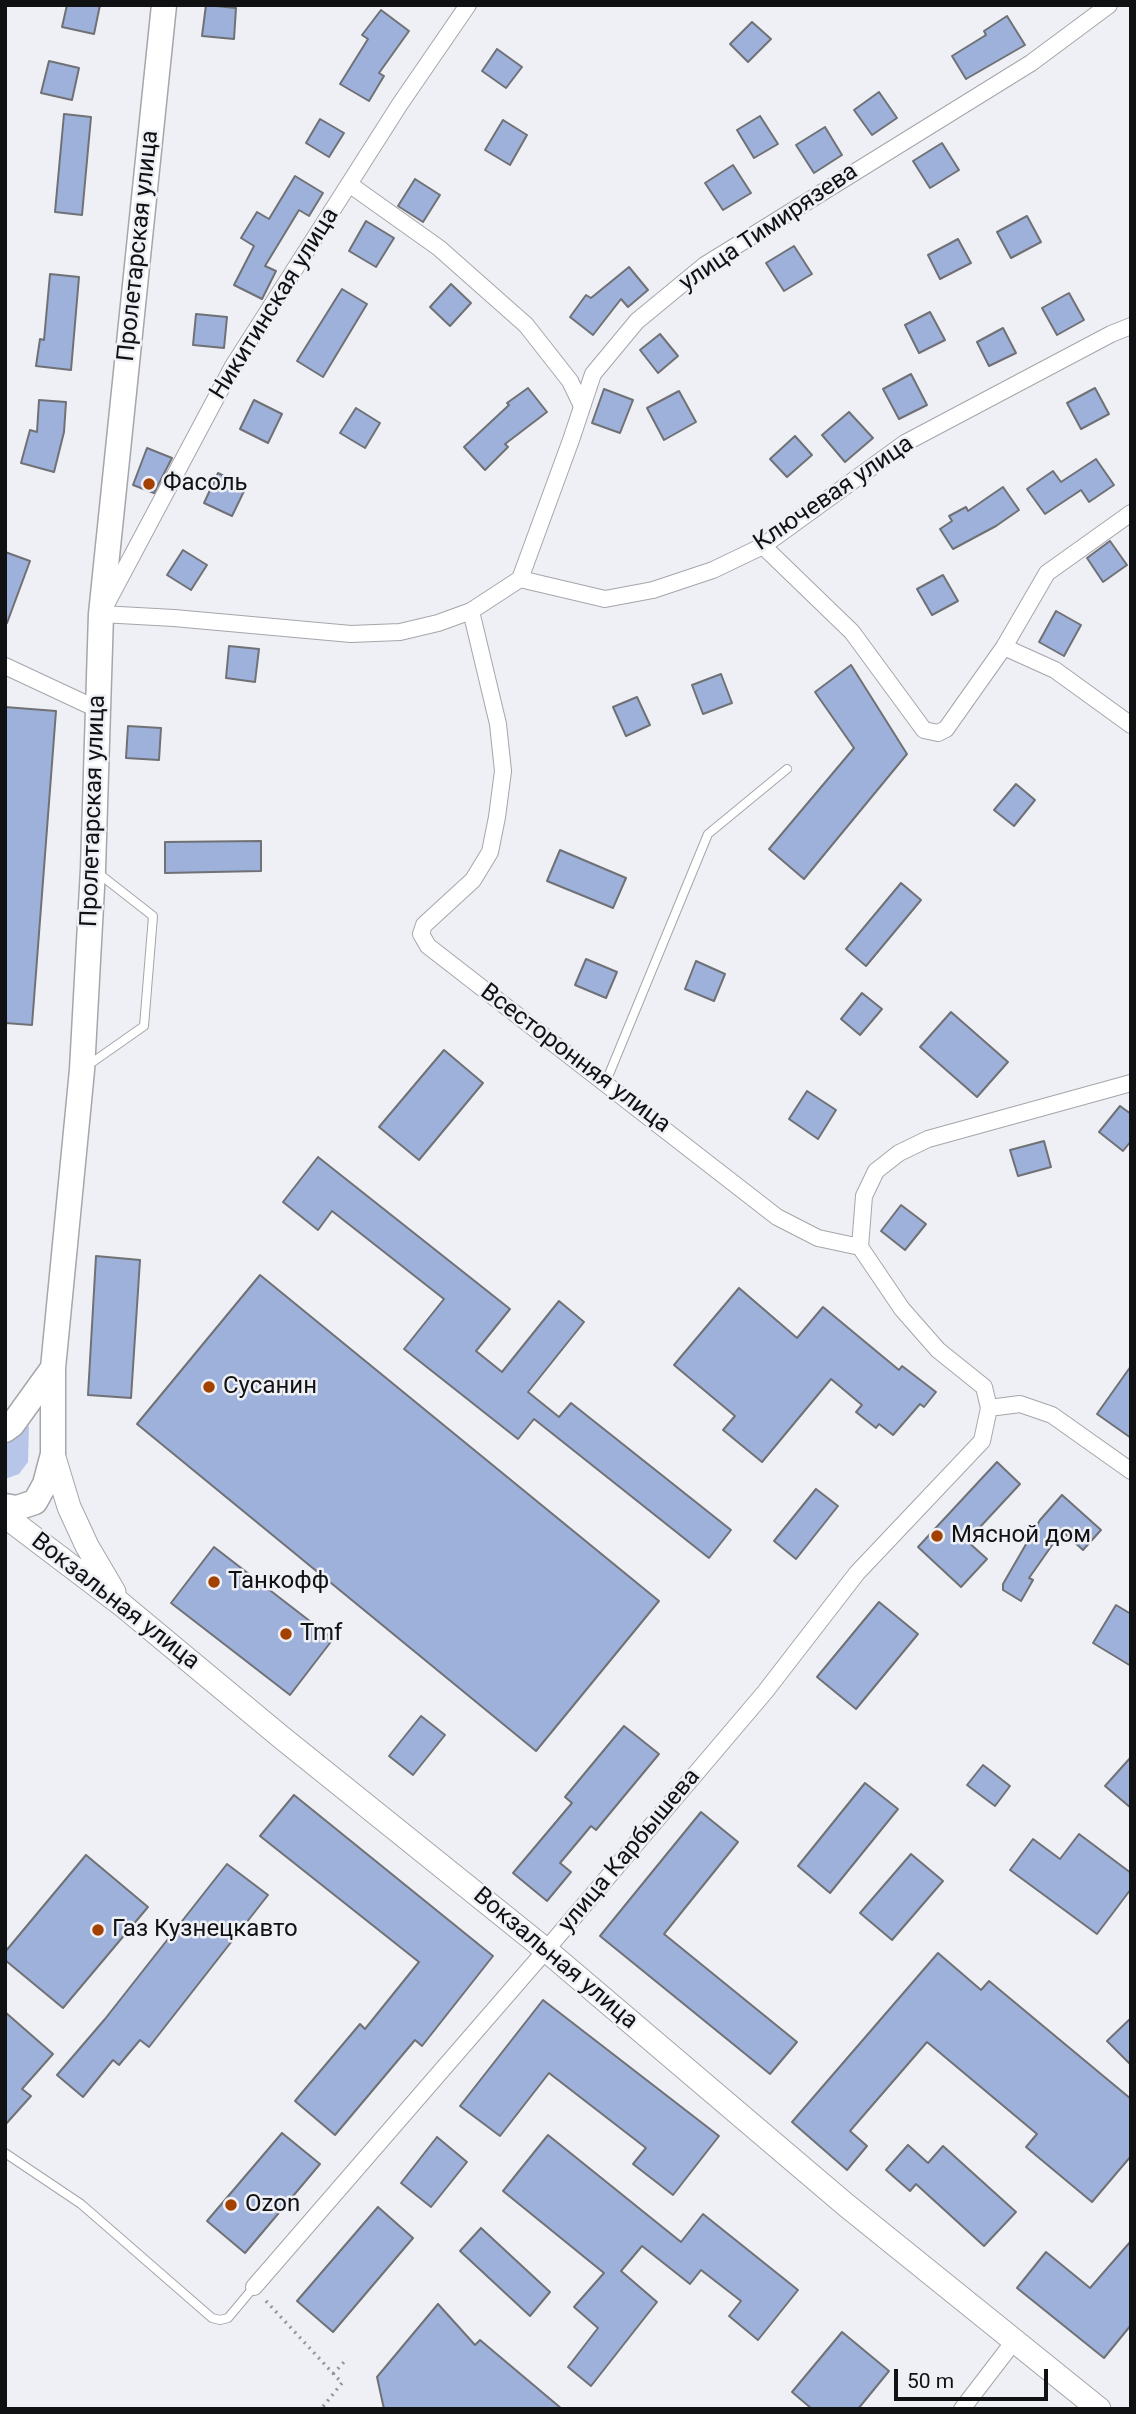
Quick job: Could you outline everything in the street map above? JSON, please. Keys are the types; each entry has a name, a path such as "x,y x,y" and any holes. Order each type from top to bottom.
{"main road":[{"name":"Пролетарская улица","path":"121,1604 87,1546 69,1507 53,1454 53,1368 82,1070 93,869 101,614 164,5"},
{"path":"5,1430 53,1368"},
{"path":"5,1506 17,1508 35,1502 45,1484 53,1454"},
{"name":"Вокзальная улица","path":"5,1516 121,1604 281,1737 547,1950 846,2205 1099,2409"}],"street":[{"name":"Никитинская улица","path":"101,614 233,366 400,104 468,5"},
{"name":"улица Тимирязева","path":"520,579 593,374 637,321 705,265 1031,63 1108,5"},
{"path":"349,184 439,248 526,324 570,381 582,407"},
{"name":"Ключевая улица","path":"520,579 605,599 653,590 713,570 763,546 905,443 1131,326"},
{"path":"763,546 852,632 923,730 938,733 946,729 1004,647 1047,573 1131,513"},
{"path":"101,614 351,634 400,632 438,623 471,611 520,579"},
{"name":"Всесторонняя улица","path":"471,611 498,724 503,771 490,852 473,880 424,925 421,934 428,946 777,1217 818,1238 860,1247"},
{"path":"1004,647 1055,670 1131,725"},
{"path":"5,666 97,709"},
{"path":"1130,1084 928,1139 899,1153 876,1171 864,1196 860,1247 902,1309 938,1350 984,1387 989,1408 1020,1404 1052,1415 1131,1471"},
{"name":"улица Карбышева","path":"254,2287 547,1950 765,1692 858,1573 982,1441 989,1408"},
{"path":"962,2409 1015,2340"}],"lane":[{"path":"606,1084 708,834 787,769"},
{"path":"82,1070 144,1026 153,916 93,869"},
{"path":"5,2153 81,2204 212,2318 228,2318 254,2287"}],"path":[{"path":"254,2287 342,2383 321,2409"},
{"path":"333,2374 344,2362"}],"shaded area":[{"path":"29,1426 28,1462 19,1474 5,1479 5,1441"}],"building":[{"path":"67,5 100,5 94,34 62,27"},
{"path":"206,5 236,8 234,39 202,36"},
{"path":"381,10 409,31 379,73 384,76 369,101 340,84 368,39 362,35"},
{"path":"1007,16 1025,45 966,79 952,56 986,35 984,31"},
{"path":"752,22 771,39 748,62 730,44"},
{"path":"497,49 522,67 506,88 482,71"},
{"path":"49,61 79,68 72,100 41,93"},
{"path":"879,92 897,118 872,135 854,110"},
{"path":"64,114 91,117 82,215 55,212"},
{"path":"760,116 778,144 754,158 737,130"},
{"path":"320,119 344,133 329,157 306,143"},
{"path":"503,120 527,135 510,165 485,150"},
{"path":"825,127 842,155 814,173 796,145"},
{"path":"942,143 959,170 930,188 913,161"},
{"path":"733,165 751,193 723,210 705,183"},
{"path":"295,176 323,193 309,216 299,210 265,266 276,271 262,299 234,285 254,246 241,238 257,212 269,219"},
{"path":"415,179 440,195 423,222 398,206"},
{"path":"1027,216 1041,242 1011,258 997,232"},
{"path":"366,221 394,238 376,267 349,251"},
{"path":"958,239 971,263 940,279 928,255"},
{"path":"794,246 812,274 784,291 766,263"},
{"path":"629,267 648,290 628,307 621,299 593,335 570,317 586,295 591,298"},
{"path":"50,274 79,277 71,370 36,366 40,339 44,340"},
{"path":"451,284 471,303 450,326 430,307"},
{"path":"342,289 367,304 323,377 297,361"},
{"path":"1069,293 1084,320 1057,335 1042,308"},
{"path":"930,312 945,340 919,353 905,325"},
{"path":"196,314 227,317 224,348 193,345"},
{"path":"1003,328 1016,353 989,366 977,342"},
{"path":"660,334 678,356 658,373 640,350"},
{"path":"911,374 927,405 899,419 883,389"},
{"path":"528,388 547,412 505,444 508,447 485,470 464,447 509,405 507,403"},
{"path":"1095,388 1109,414 1081,429 1067,403"},
{"path":"604,389 633,400 620,433 592,423"},
{"path":"679,391 696,422 664,440 647,408"},
{"path":"39,400 66,402 64,432 54,472 21,463 30,430 37,432"},
{"path":"254,400 282,414 268,443 240,429"},
{"path":"356,408 380,423 365,448 340,433"},
{"path":"849,412 873,438 845,462 822,435"},
{"path":"795,436 812,455 787,477 770,459"},
{"path":"147,448 172,458 154,493 133,485"},
{"path":"1096,459 1114,485 1089,502 1081,490 1045,514 1027,489 1053,471 1061,482"},
{"path":"218,473 246,487 232,516 204,503"},
{"path":"1003,487 1019,510 953,549 940,529 952,521 949,516 966,507 968,511"},
{"path":"1110,541 1127,565 1103,582 1087,558"},
{"path":"183,550 207,565 191,590 167,575"},
{"path":"5,552 30,561 7,623 5,622"},
{"path":"943,575 958,601 932,615 917,589"},
{"path":"1056,611 1081,625 1064,656 1039,642"},
{"path":"229,646 259,649 255,682 226,678"},
{"path":"851,665 907,754 804,879 769,849 854,748 815,692"},
{"path":"721,674 732,703 703,714 692,685"},
{"path":"637,697 650,725 626,736 613,707"},
{"path":"5,707 56,711 32,1025 5,1023"},
{"path":"128,726 161,728 159,760 126,758"},
{"path":"1016,784 1035,800 1014,826 994,810"},
{"path":"261,841 261,871 165,873 165,842"},
{"path":"560,850 626,878 613,908 547,881"},
{"path":"901,883 921,900 866,966 846,949"},
{"path":"586,959 617,972 606,998 575,985"},
{"path":"696,961 725,974 714,1001 685,989"},
{"path":"862,993 882,1009 860,1035 841,1019"},
{"path":"951,1012 1008,1062 977,1097 920,1047"},
{"path":"444,1050 483,1083 419,1160 379,1127"},
{"path":"807,1091 836,1110 818,1139 789,1119"},
{"path":"1120,1106 1131,1114 1131,1141 1123,1151 1099,1132"},
{"path":"1044,1141 1051,1167 1018,1176 1010,1150"},
{"path":"318,1157 510,1309 476,1351 502,1372 559,1301 584,1322 528,1392 559,1417 571,1403 731,1530 709,1558 534,1419 518,1439 404,1349 444,1299 332,1211 318,1230 283,1202"},
{"path":"901,1205 926,1224 905,1250 881,1231"},
{"path":"96,1256 140,1260 131,1398 88,1395"},
{"path":"260,1275 659,1601 536,1751 137,1424"},
{"path":"739,1288 797,1338 823,1307 899,1370 902,1366 936,1392 924,1407 920,1404 893,1435 879,1424 876,1428 856,1412 862,1405 831,1379 762,1462 723,1430 735,1416 674,1365"},
{"path":"1131,1366 1131,1438 1097,1414"},
{"path":"997,1462 1020,1484 967,1541 987,1559 961,1587 918,1547"},
{"path":"816,1489 838,1506 796,1559 774,1541"},
{"path":"1062,1495 1101,1530 1083,1550 1062,1531 1029,1578 1033,1580 1021,1601 1003,1590 1003,1584 1040,1520"},
{"path":"214,1547 333,1639 290,1695 171,1603"},
{"path":"879,1602 918,1634 856,1709 817,1677"},
{"path":"1116,1605 1131,1614 1131,1666 1093,1643"},
{"path":"421,1716 445,1735 413,1775 389,1756"},
{"path":"624,1726 659,1754 596,1830 591,1826 560,1863 571,1872 547,1901 513,1873 572,1803 565,1797"},
{"path":"1131,1757 1131,1808 1105,1786"},
{"path":"983,1765 1010,1786 995,1806 967,1785"},
{"path":"865,1783 898,1809 830,1893 798,1866"},
{"path":"294,1795 493,1956 422,2046 415,2040 335,2135 295,2101 360,2024 365,2029 419,1962 260,1836"},
{"path":"701,1812 738,1842 664,1934 797,2042 770,2074 600,1936"},
{"path":"1079,1834 1131,1873 1131,1889 1097,1934 1010,1870 1033,1839 1060,1859"},
{"path":"911,1854 943,1881 892,1940 860,1913"},
{"path":"86,1855 148,1907 63,2008 5,1960 5,1952"},
{"path":"227,1864 268,1895 149,2047 140,2040 119,2065 113,2060 83,2097 57,2075 105,2019"},
{"path":"938,1953 981,1990 989,1981 1131,2099 1131,2156 1092,2202 1026,2147 1037,2134 927,2042 850,2131 867,2146 847,2170 792,2122"},
{"path":"543,2000 719,2136 673,2195 633,2164 646,2148 549,2073 500,2136 460,2106"},
{"path":"5,2012 53,2054 22,2089 31,2096 5,2125"},
{"path":"1131,2018 1131,2065 1107,2041"},
{"path":"282,2133 320,2164 245,2253 207,2221"},
{"path":"548,2135 681,2242 703,2214 798,2290 758,2340 729,2316 741,2301 701,2270 690,2284 642,2246 621,2271 657,2302 591,2386 568,2367 598,2328 574,2307 604,2273 503,2191"},
{"path":"437,2137 467,2162 431,2207 401,2183"},
{"path":"908,2145 928,2163 943,2146 1016,2212 984,2246 916,2184 910,2191 886,2170"},
{"path":"378,2207 413,2238 333,2332 297,2301"},
{"path":"481,2228 550,2292 530,2316 460,2251"},
{"path":"1131,2241 1131,2325 1104,2358 1017,2288 1046,2252 1090,2288"},
{"path":"438,2304 475,2345 480,2340 562,2409 384,2409 377,2377"},
{"path":"842,2332 889,2371 858,2409 812,2409 792,2392"}],"place":[{"name":"Фасоль","path":"149,484"},
{"name":"Сусанин","path":"209,1387"},
{"name":"Мясной дом","path":"937,1536"},
{"name":"Танкофф","path":"214,1582"},
{"name":"Tmf","path":"286,1634"},
{"name":"Газ Кузнецкавто","path":"98,1930"},
{"name":"Ozon","path":"231,2205"}]}
